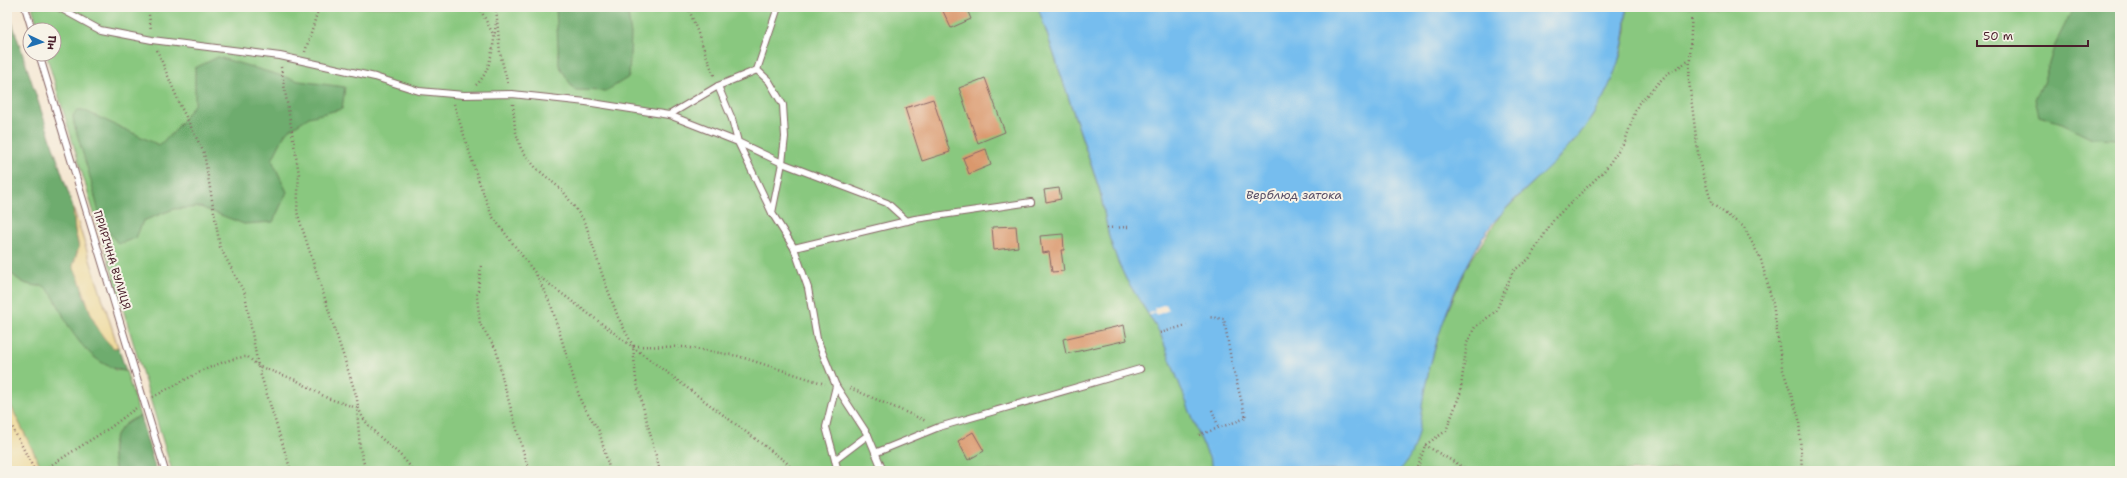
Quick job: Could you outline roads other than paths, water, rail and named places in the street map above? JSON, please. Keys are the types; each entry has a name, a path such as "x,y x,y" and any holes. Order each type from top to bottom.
{"lane":[{"path":"25,7 30,22"},
{"path":"58,7 100,30 152,40 280,56 375,77 419,91 464,95 512,94 586,102 669,115 738,142 782,163 887,202 907,221"},
{"path":"669,115 718,86 757,70 778,7"},
{"name":"ПРИРІЧНА ВУЛИЦЯ","path":"41,62 165,471"},
{"path":"757,70 769,81 783,106 785,137 782,163 772,213"},
{"path":"718,86 732,119 738,142 772,213 794,248 808,288 817,339 836,386 868,435 883,471"},
{"path":"794,248 907,221 1031,202"},
{"path":"875,453 939,427 1140,369"},
{"path":"836,386 826,427 838,471"},
{"path":"835,460 868,435"}],"water":[{"name":"Верблюд затока","path":"1038,7 1626,7 1626,25 1623,43 1612,79 1595,112 1565,151 1519,195 1497,219 1474,252 1460,280 1443,323 1426,383 1416,441 1412,452 1399,471 1215,471 1199,435 1160,333 1126,279 1118,262 1109,237 1100,191"}]}
